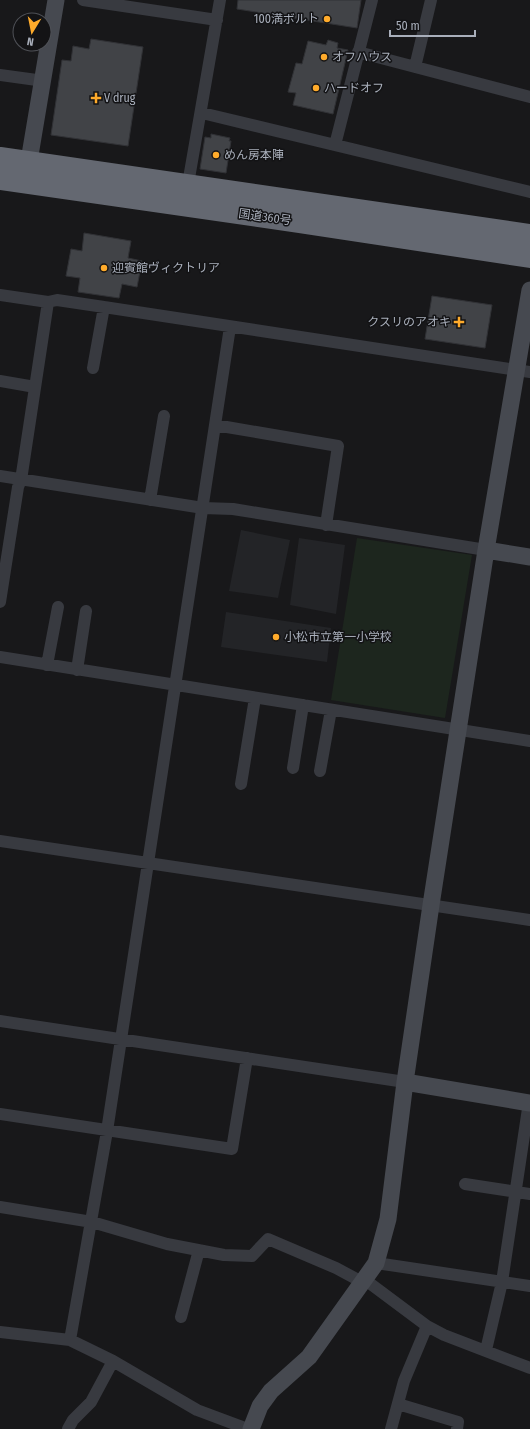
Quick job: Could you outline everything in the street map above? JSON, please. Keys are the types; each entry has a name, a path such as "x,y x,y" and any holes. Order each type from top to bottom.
{"highway":[{"name":"国道360号","path":"0,158 188,184 530,235"},
{"name":"国道360号","path":"0,179 530,257"}],"street":[{"path":"25,183 44,81 56,0"},
{"path":"83,0 217,20"},
{"path":"188,184 202,113 220,0"},
{"path":"334,145 372,0"},
{"path":"415,67 431,0"},
{"path":"358,52 530,97"},
{"path":"0,74 44,81"},
{"path":"202,113 530,192"},
{"path":"0,1332 70,1340 113,1361 197,1410 249,1429 260,1406 271,1391 309,1357 376,1263 388,1219 405,1082 486,550 523,371 530,290"},
{"path":"0,295 48,302 57,300 523,371"},
{"path":"0,602 18,487 21,480 48,302"},
{"path":"93,368 104,307"},
{"path":"70,1340 108,1130 230,327"},
{"path":"0,381 36,386"},
{"path":"150,500 164,416"},
{"path":"216,425 338,446 326,524"},
{"path":"0,476 203,508 233,510 326,524 530,557"},
{"path":"47,665 58,607"},
{"path":"77,670 86,611"},
{"path":"0,658 530,741"},
{"path":"241,784 255,698"},
{"path":"293,768 303,705"},
{"path":"320,771 331,710"},
{"path":"0,841 530,920"},
{"path":"0,1021 122,1038 529,1102 502,1282 486,1350"},
{"path":"0,1114 232,1149 247,1058"},
{"path":"465,1184 530,1194"},
{"path":"0,1206 92,1222 167,1244 224,1255 252,1256 268,1239 363,1280 427,1326 444,1335 530,1368"},
{"path":"181,1317 200,1250"},
{"path":"376,1263 530,1286"},
{"path":"391,1429 404,1381 427,1326"},
{"path":"68,1429 73,1420 91,1402 113,1361"},
{"path":"398,1404 458,1422 457,1429"}],"shaded area":[{"path":"241,530 290,540 278,598 229,591"},
{"path":"299,538 345,545 336,614 290,605"},
{"path":"357,538 472,555 445,718 331,700"},
{"name":"小松市立第一小学校","path":"226,612 331,628 327,662 221,647"}],"building":[{"name":"100満ボルト","path":"238,0 361,0 357,28 237,9"},
{"name":"V drug","path":"91,39 143,47 128,146 51,135 62,60 71,61 73,46 89,49"},
{"path":"328,40 338,43 337,48 348,50 333,114 293,105 296,93 288,92 296,63 302,64 308,41 326,45"},
{"name":"めん房本陣","path":"211,134 230,138 229,141 231,141 226,173 200,169 205,137 211,138"},
{"name":"迎賓館ヴィクトリア","path":"84,233 131,241 128,258 142,261 137,287 122,284 119,298 78,292 80,278 66,276 71,249 82,251"},
{"name":"クスリのアオキ","path":"432,296 492,305 485,348 425,339"}],"place":[{"name":"100満ボルト","path":"327,19"},
{"name":"オフハウス","path":"324,57"},
{"name":"ハードオフ","path":"316,88"},
{"name":"V drug","path":"96,98"},
{"name":"めん房本陣","path":"216,155"},
{"name":"迎賓館ヴィクトリア","path":"104,268"},
{"name":"クスリのアオキ","path":"459,322"},
{"name":"小松市立第一小学校","path":"276,637"}]}
